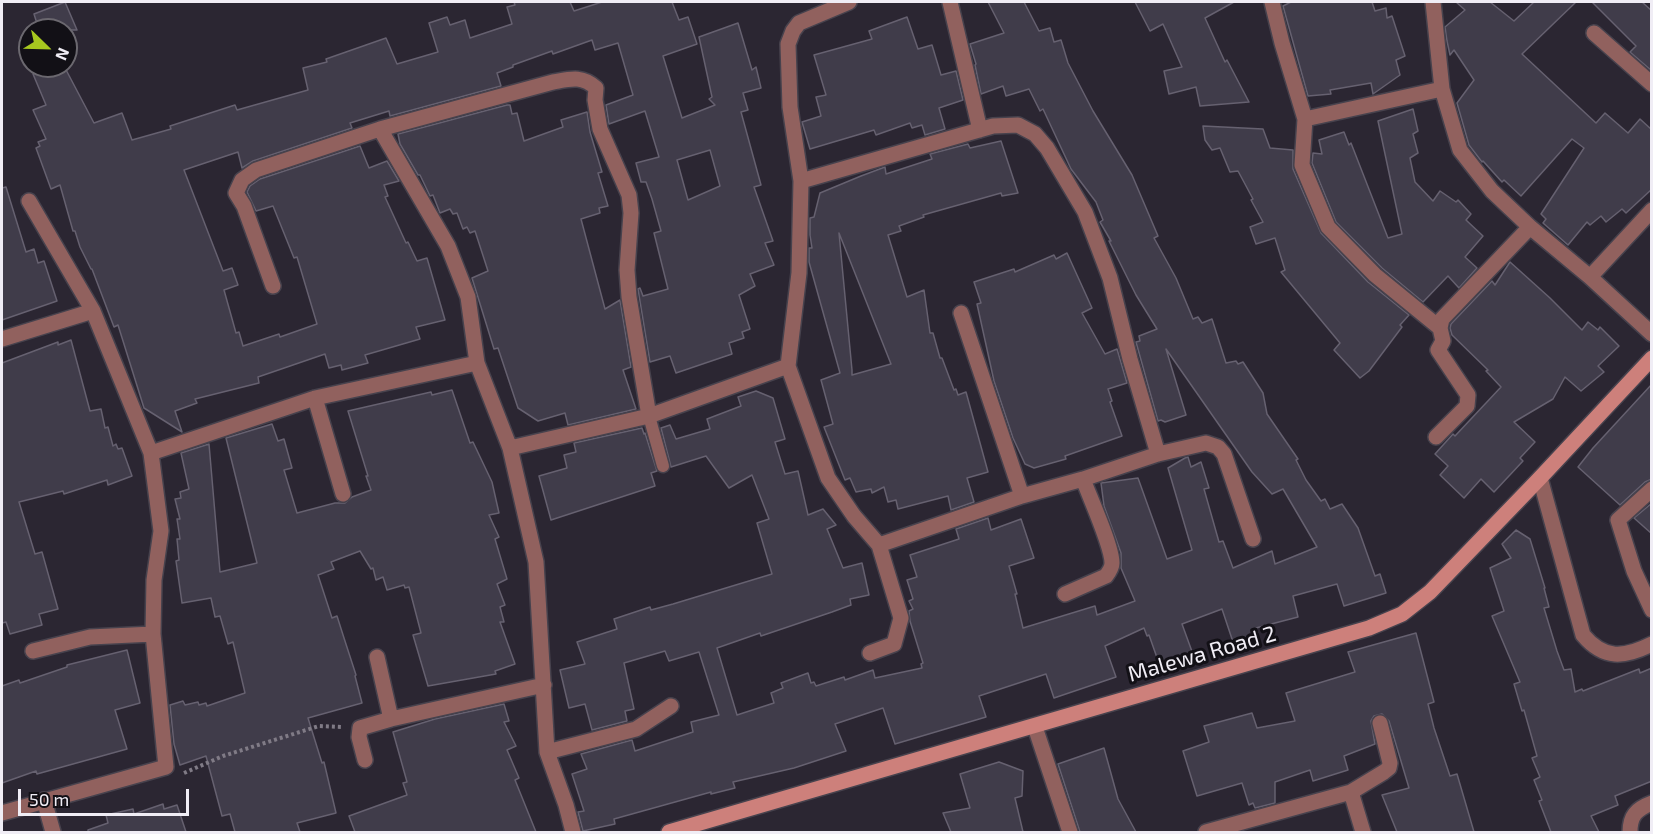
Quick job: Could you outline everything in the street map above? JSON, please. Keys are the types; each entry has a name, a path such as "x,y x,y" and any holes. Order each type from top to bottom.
{"main road":[{"name":"Malewa Road 2","path":"669,832 1369,628 1402,614 1430,592 1652,358"}],"street":[{"path":"849,2 799,23 788,44 790,107 801,181 799,273 788,366 828,478 854,516 879,545 901,618 894,645 870,653"},
{"path":"950,2 980,130"},
{"path":"1272,2 1305,118 1302,165 1328,227 1376,275 1440,328"},
{"path":"1433,2 1442,89 1460,150 1492,191 1652,334"},
{"path":"1594,33 1652,84"},
{"path":"273,286 244,206 236,193 242,180 256,170 380,129 573,78 590,82 596,88 595,100 600,129 629,195 632,213 627,270 629,297 649,416"},
{"path":"1305,118 1442,89"},
{"path":"801,181 980,130 1018,124 1035,134 1047,148 1085,212 1110,278 1130,359 1158,454"},
{"path":"380,129 452,256 468,297 477,363 510,448 536,562 547,752 573,832"},
{"path":"2,813 166,767 153,634 154,580 161,531 151,453 93,311 29,201"},
{"path":"1590,277 1652,210"},
{"path":"1436,436 1467,406 1467,395 1438,350 1443,341 1440,328 1442,319 1530,227"},
{"path":"2,339 93,311"},
{"path":"961,313 1022,496"},
{"path":"151,453 315,398 477,363"},
{"path":"510,448 649,416 788,366"},
{"path":"315,398 343,494"},
{"path":"879,545 1022,496 1158,454 1206,443 1218,447 1224,454 1253,539"},
{"path":"1540,478 1583,635 1593,646 1607,654 1622,655 1652,644"},
{"path":"1065,594 1106,576 1112,564 1083,479"},
{"path":"1652,489 1618,520 1634,571 1652,610"},
{"path":"33,651 90,637 153,634"},
{"path":"377,657 391,718"},
{"path":"365,760 359,738 360,728 391,718 544,686"},
{"path":"547,752 636,729 671,706"},
{"path":"1206,832 1351,792 1389,768 1390,763 1380,723"},
{"path":"1035,727 1070,832"},
{"path":"1351,792 1363,832"},
{"path":"44,800 53,832"},
{"path":"1630,832 1630,822 1634,813 1641,807 1652,803"}],"lane":[{"path":"649,416 663,466"}],"path":[{"path":"166,767 179,776 223,756 319,726"}],"building":[{"path":"65,2 72,18 35,18 34,14"},
{"path":"514,2 570,2 574,11 602,2 672,2 679,20 688,17 697,44 663,56 682,118 715,105 709,99 712,97 699,37 738,23 752,70 756,67 761,88 743,93 748,110 741,112 761,185 754,187 773,241 765,243 774,265 750,274 755,286 739,295 750,329 742,332 744,338 729,343 732,354 676,373 670,356 650,362 638,289 640,288 643,296 668,289 654,233 661,231 646,182 641,182 636,163 659,157 645,111 609,124 606,105 633,95 618,43 595,50 592,40 553,54 552,51 497,73 501,86 390,116 389,111 350,123 352,128 253,161 242,168 238,152 184,170 223,271 232,268 238,285 224,290 236,333 239,332 243,346 279,334 280,337 317,324 297,257 294,258 273,206 256,211 247,192 250,186 260,179 360,146 369,168 387,161 399,181 384,185 388,196 385,197 417,261 427,258 445,320 416,327 420,339 365,355 368,363 342,370 341,365 329,368 325,354 258,377 259,383 195,399 197,403 175,411 182,432 144,408 118,325 114,327 92,269 73,231 60,185 51,189 36,148 40,146 38,142 46,139 33,110 46,105 35,78 70,78 94,123 122,113 132,140 171,129 170,126 235,105 237,110 308,90 303,68 327,62 326,59 386,38 397,64 438,52 429,23 447,17 450,25 465,20 470,38 512,24 507,7 515,5","holes":["710,150 720,186 688,200 677,160"]},
{"path":"988,2 1024,2 1039,31 1050,28 1054,42 1061,40 1068,63 1093,111 1132,175 1158,236 1154,238 1176,278 1193,319 1198,317 1202,323 1212,319 1226,363 1243,362 1263,393 1267,414 1298,459 1296,460 1306,480 1321,501 1325,499 1330,509 1342,504 1358,528 1375,576 1380,574 1386,593 1344,606 1337,584 1293,596 1298,617 1256,628 1258,633 1233,642 1222,609 1182,624 1194,657 1161,669 1149,635 1147,636 1144,628 1105,646 1116,677 1054,698 1046,674 979,696 986,717 895,744 883,708 835,724 846,751 794,768 733,782 735,788 711,794 711,792 614,819 615,824 583,831 578,812 584,811 572,774 587,769 581,754 632,740 635,751 693,732 691,722 719,715 699,652 669,661 665,651 624,663 634,709 625,711 627,721 592,730 585,704 569,708 560,670 585,664 577,642 617,629 614,619 772,574 757,523 769,519 752,475 729,488 706,456 671,467 661,428 670,425 676,439 710,429 707,419 741,406 738,397 756,391 773,398 785,439 775,442 785,474 798,471 808,515 823,509 836,525 827,529 843,568 862,563 869,595 850,599 851,605 832,612 717,648 737,715 774,703 771,693 783,688 781,683 808,673 811,683 814,682 816,686 844,677 845,680 873,670 875,678 922,668 923,663 910,621 909,611 913,609 909,601 913,599 907,580 917,577 910,555 959,539 956,529 988,518 991,530 1021,519 1034,558 1009,566 1023,628 1095,606 1097,615 1135,601 1121,568 1121,553 1104,506 1101,483 1138,478 1167,559 1192,550 1168,468 1188,457 1191,467 1201,462 1209,488 1204,489 1219,542 1223,541 1233,568 1272,551 1275,564 1317,547 1283,489 1272,494 1252,472 1166,349 1186,415 1165,422 1158,421 1136,342 1140,341 1139,336 1157,329 1136,295 1109,241 1111,241 1100,222 1103,220 1096,202 1071,169 1043,109 1040,111 1029,89 1006,96 1003,86 981,94 970,44 1004,33"},
{"path":"1135,2 1234,2 1205,18 1225,62 1227,60 1249,102 1200,106 1196,87 1169,94 1164,71 1182,67 1163,24 1150,31"},
{"path":"1291,2 1372,2 1375,11 1386,8 1387,18 1392,16 1405,56 1396,60 1400,75 1373,94 1371,83 1330,90 1331,94 1308,96 1283,6"},
{"path":"1456,2 1490,2 1514,21 1534,2 1576,2 1522,54 1596,123 1605,113 1628,133 1640,119 1652,130 1652,189 1626,213 1622,209 1606,222 1601,216 1590,225 1587,222 1568,245 1543,223 1546,219 1541,214 1584,148 1572,139 1521,196 1504,180 1502,182 1482,162 1469,145 1457,103 1474,80 1454,50 1450,55 1445,27 1465,10"},
{"path":"1592,2 1642,2 1652,11 1652,71 1630,52 1636,46"},
{"path":"907,17 918,49 932,45 941,75 956,71 963,100 939,108 945,129 925,135 922,125 912,128 910,123 876,135 874,130 810,149 802,122 821,116 816,97 826,95 814,55 872,39 869,31"},
{"path":"510,105 512,114 517,113 524,141 563,127 561,120 587,112 590,132 602,172 598,173 608,206 599,208 600,213 581,219 605,309 620,300 631,367 623,370 636,409 568,425 565,413 538,421 518,408 498,348 494,349 472,278 488,271 475,231 470,233 467,227 463,229 457,213 453,214 450,209 440,213 433,195 430,196 420,175 400,144 398,134"},
{"path":"1413,109 1418,131 1413,134 1418,153 1410,158 1415,182 1433,201 1440,191 1456,202 1458,200 1471,214 1466,220 1483,236 1465,257 1477,268 1459,288 1448,276 1423,302 1382,268 1336,222 1312,163 1313,153 1322,154 1319,140 1344,132 1349,145 1351,143 1388,238 1402,234 1378,121"},
{"path":"1203,126 1263,129 1270,148 1293,150 1293,169 1321,233 1368,282 1409,315 1369,371 1360,378 1334,350 1340,343 1281,272 1285,270 1275,238 1256,244 1250,227 1263,222 1251,200 1253,199 1238,171 1230,172 1220,148 1212,150 1205,140"},
{"path":"1001,141 1018,193 1002,196 1001,193 923,215 924,217 899,226 901,231 888,235 907,297 924,290 930,333 933,333 940,358 942,358 954,390 956,389 958,395 966,392 988,472 967,478 974,502 951,510 948,496 898,509 896,500 888,502 884,487 872,493 871,489 856,492 850,478 845,480 824,427 833,424 821,380 840,373 809,262 809,248 812,248 810,218 814,217 820,193 885,167 886,174 932,159 930,154 968,144 970,148","holes":["839,233 891,364 852,375"]},
{"path":"6,187 26,252 34,249 38,263 44,261 57,301 2,320 2,188"},
{"path":"1067,253 1092,308 1082,313 1105,354 1117,349 1127,383 1108,389 1122,436 1065,456 1066,459 1034,468 1025,464 1013,438 994,381 977,304 981,303 974,282 1014,269 1015,272 1054,255 1056,259"},
{"path":"1510,262 1582,330 1588,322 1598,330 1600,327 1619,346 1598,366 1604,372 1581,391 1565,377 1553,399 1514,422 1535,442 1520,458 1523,461 1494,492 1481,479 1464,498 1440,475 1448,466 1435,454 1501,387 1486,371 1488,370 1452,335 1450,328 1451,324 1492,281 1495,285"},
{"path":"71,340 90,411 101,409 105,428 108,427 113,446 116,444 118,449 122,448 132,476 108,485 107,480 64,494 63,491 19,502 35,554 42,552 58,609 39,614 42,625 10,634 6,622 2,623 2,363 58,342 58,345"},
{"path":"1652,384 1652,479 1645,482 1620,505 1578,467"},
{"path":"452,390 470,443 473,442 492,482 499,513 489,515 499,537 495,539 507,579 497,584 505,605 500,607 504,622 500,622 515,664 495,671 496,674 428,686 413,635 421,633 409,587 405,588 404,585 387,590 383,577 376,580 373,568 371,569 360,551 331,562 334,569 318,575 332,618 337,616 356,675 362,703 308,718 322,763 324,762 336,813 297,823 300,832 235,832 230,814 222,816 206,756 180,765 174,744 170,705 183,701 185,705 198,702 199,705 206,703 207,706 245,693 233,642 228,644 220,616 215,617 211,598 182,603 176,561 179,560 177,539 180,539 177,519 180,519 175,499 181,498 180,492 189,489 181,453 209,444 220,572 257,563 226,438 272,424 278,441 284,439 292,468 284,470 297,513 335,503 345,503 352,497 371,490 348,411 431,392 432,395"},
{"path":"642,428 657,471 651,473 655,486 551,520 539,476 567,468 564,455 576,452 574,443"},
{"path":"1652,503 1652,534 1634,518"},
{"path":"1516,530 1530,539 1549,607 1544,608 1564,670 1571,669 1575,692 1639,669 1640,673 1652,668 1652,781 1615,796 1618,805 1591,816 1599,832 1551,832 1539,801 1542,800 1534,780 1540,777 1532,758 1537,756 1514,684 1520,682 1492,616 1504,611 1490,568 1511,558 1502,544"},
{"path":"1416,633 1434,702 1428,704 1434,728 1450,776 1457,774 1474,832 1397,832 1382,795 1409,788 1389,721 1382,714 1374,716 1371,721 1375,744 1344,756 1348,770 1313,781 1310,770 1275,782 1275,803 1255,808 1253,803 1249,805 1242,783 1197,796 1183,751 1209,742 1204,726 1252,713 1257,728 1295,721 1286,693 1355,672 1348,652"},
{"path":"127,650 140,703 115,710 127,749 37,774 36,771 2,783 2,686 19,680 20,683 67,667 67,665"},
{"path":"504,704 509,721 504,722 516,746 507,750 519,778 515,780 536,832 355,832 349,816 407,795 403,783 407,782 393,732 435,719"},
{"path":"1104,748 1118,799 1136,832 1080,832 1058,764"},
{"path":"999,762 1023,771 1022,796 1015,798 1023,832 951,832 943,813 970,808 960,774"},
{"path":"163,804 164,809 177,805 186,832 88,832 88,830 108,823 106,815 133,809 134,814"}]}
